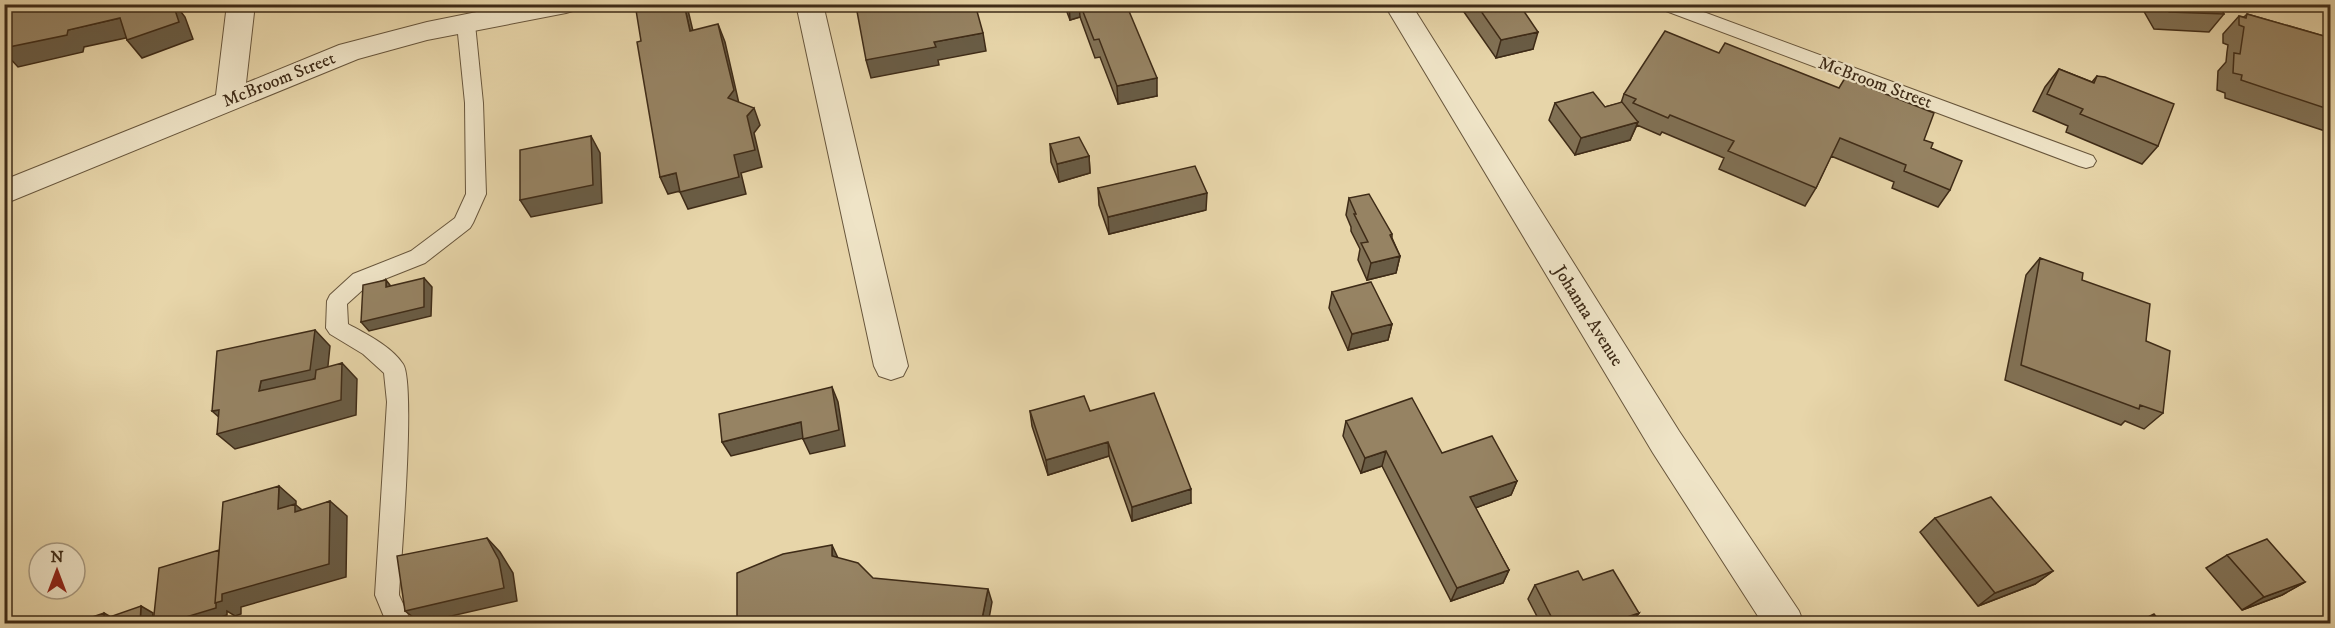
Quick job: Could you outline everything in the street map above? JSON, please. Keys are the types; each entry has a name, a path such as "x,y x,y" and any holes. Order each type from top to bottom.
{"street":[{"path":"230,99 241,4"},
{"name":"McBroom Street","path":"4,193 349,52 466,24 566,4"},
{"path":"809,4 891,366"},
{"name":"Johanna Avenue","path":"1397,4 1666,442 1785,624"}],"lane":[{"name":"McBroom Street","path":"1664,4 2086,161"},
{"path":"400,624 387,595 398,402 395,369 371,348 337,327 337,301 360,280 418,257 463,224 476,194 474,103 466,24"}],"building":[{"path":"11,4 152,4 152,6 173,4 179,22 127,40 120,18 68,30 67,35 4,48 4,33"},
{"path":"635,4 684,4 690,31 718,24 734,90 728,98 754,108 747,116 755,150 734,155 739,177 680,192 676,173 660,177 637,42 641,41"},
{"path":"864,4 975,4 983,33 934,42 936,47 866,60 856,6"},
{"path":"1080,4 1126,4 1157,78 1117,86 1099,39 1094,40"},
{"path":"1476,4 1519,4 1538,32 1501,40"},
{"path":"2165,4 2219,4 2224,14 2169,12"},
{"path":"2247,14 2331,38 2331,110 2241,80 2242,75 2233,73 2234,53 2240,54 2244,27 2239,25 2239,16 2246,18"},
{"path":"1665,31 1719,53 1725,43 1839,88 1845,78 1934,113 1924,140 1933,143 1931,148 1962,161 1950,190 1904,171 1906,165 1840,138 1816,188 1728,151 1734,141 1633,103 1636,99 1624,94"},
{"path":"2059,69 2094,83 2097,76 2105,77 2174,104 2158,146 2080,114 2083,109 2047,94"},
{"path":"1593,92 1605,107 1622,102 1638,122 1581,138 1555,103"},
{"path":"591,136 593,185 520,200 520,150"},
{"path":"1079,137 1089,156 1057,164 1050,144"},
{"path":"1195,166 1207,193 1108,217 1098,188"},
{"path":"1369,194 1392,234 1390,235 1400,256 1371,263 1361,243 1368,242 1349,198"},
{"path":"2040,258 2083,273 2082,280 2150,304 2146,341 2170,351 2163,413 2140,405 2139,409 2021,365"},
{"path":"424,278 424,307 361,322 363,285 386,280 386,287"},
{"path":"1371,282 1392,324 1352,334 1332,292"},
{"path":"315,330 310,370 261,381 259,391 315,379 316,370 342,363 341,400 217,434 219,410 212,411 217,351"},
{"path":"832,387 839,430 803,439 801,422 722,442 719,414"},
{"path":"1154,393 1191,489 1132,507 1108,442 1046,460 1030,411 1084,396 1090,411"},
{"path":"1412,398 1442,453 1492,436 1517,481 1470,497 1509,570 1457,588 1386,451 1365,458 1346,421"},
{"path":"279,486 278,509 295,504 295,512 330,501 329,564 222,594 222,601 215,603 223,502"},
{"path":"1991,497 2053,571 1995,593 1935,518"},
{"path":"487,538 499,560 504,588 405,611 397,556"},
{"path":"2267,539 2305,582 2264,597 2227,555"},
{"path":"832,545 832,556 858,563 873,578 988,589 981,624 737,624 737,573 783,554"},
{"path":"219,550 216,608 163,624 153,624 159,568"},
{"path":"1613,570 1639,613 1607,624 1555,624 1535,585 1578,571 1583,580"},
{"path":"141,606 140,624 88,624 89,618 104,613 104,619"},
{"path":"2154,614 2162,624 2134,624"}]}
